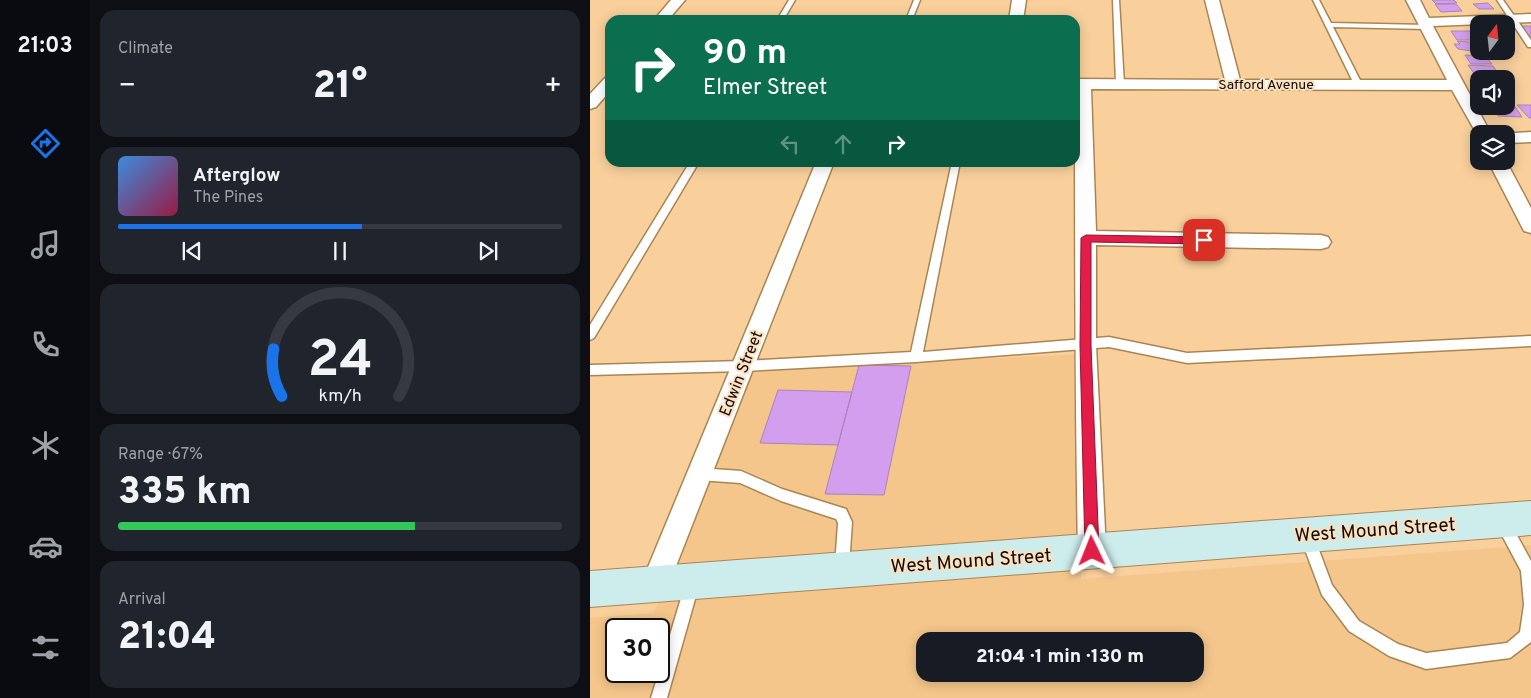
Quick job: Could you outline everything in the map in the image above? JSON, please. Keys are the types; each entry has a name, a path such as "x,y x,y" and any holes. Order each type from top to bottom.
{"street":[{"path":"665,15 678,0"},
{"path":"1017,15 1019,0"},
{"path":"1212,0 1233,83"},
{"path":"1413,0 1478,125"},
{"path":"1515,18 1531,18"},
{"path":"1426,25 1470,21"},
{"path":"590,77 605,78"},
{"name":"Safford Avenue","path":"1080,84 1457,85"},
{"path":"590,104 605,85"},
{"path":"1080,106 1086,238 1085,345 1092,551"},
{"path":"1515,138 1531,137"},
{"name":"Edwin Street","path":"655,584 824,167"},
{"path":"1502,170 1531,226"},
{"path":"1086,238 1321,242"},
{"name":"West Mound Street","path":"590,589 1516,519"}],"lane":[{"path":"783,15 792,0"},
{"path":"911,15 917,0"},
{"path":"1116,0 1120,84"},
{"path":"1316,0 1358,84"},
{"path":"1500,0 1511,15"},
{"path":"1515,21 1531,45"},
{"path":"1328,24 1426,25"},
{"path":"590,335 692,167"},
{"path":"916,357 955,167"},
{"path":"590,370 743,366 916,357 1109,342 1187,358 1531,341"},
{"path":"699,474 741,477 781,496 841,514 845,522 842,570"},
{"path":"1307,535 1327,590 1354,626 1402,653 1426,661 1510,650 1526,636 1531,605 1528,570 1516,519"},
{"path":"659,698 693,581"}],"shaded area":[{"path":"1082,354 1081,579 1531,545 1531,698 590,698 590,618 654,613 749,370"}],"building":[{"path":"1432,0 1454,0 1457,3 1436,4"},
{"path":"1488,3 1494,9 1479,9 1473,4"},
{"path":"1435,4 1456,4 1462,11 1441,12"},
{"path":"1521,26 1531,26 1531,39"},
{"path":"1451,31 1470,31 1470,40 1457,40"},
{"path":"1457,41 1470,42 1470,51 1458,49 1454,44 1460,44"},
{"path":"1465,55 1470,55 1470,60 1488,60 1492,64 1471,64"},
{"path":"1468,65 1493,66 1496,70 1472,70"},
{"path":"1517,105 1531,105 1531,118 1529,118"},
{"path":"1515,106 1522,117 1498,116 1515,115"},
{"path":"859,365 911,366 884,495 825,494"},
{"path":"778,390 852,392 838,445 760,443"}],"route":[{"path":"1092,551 1085,345 1086,238 1204,240"}]}
